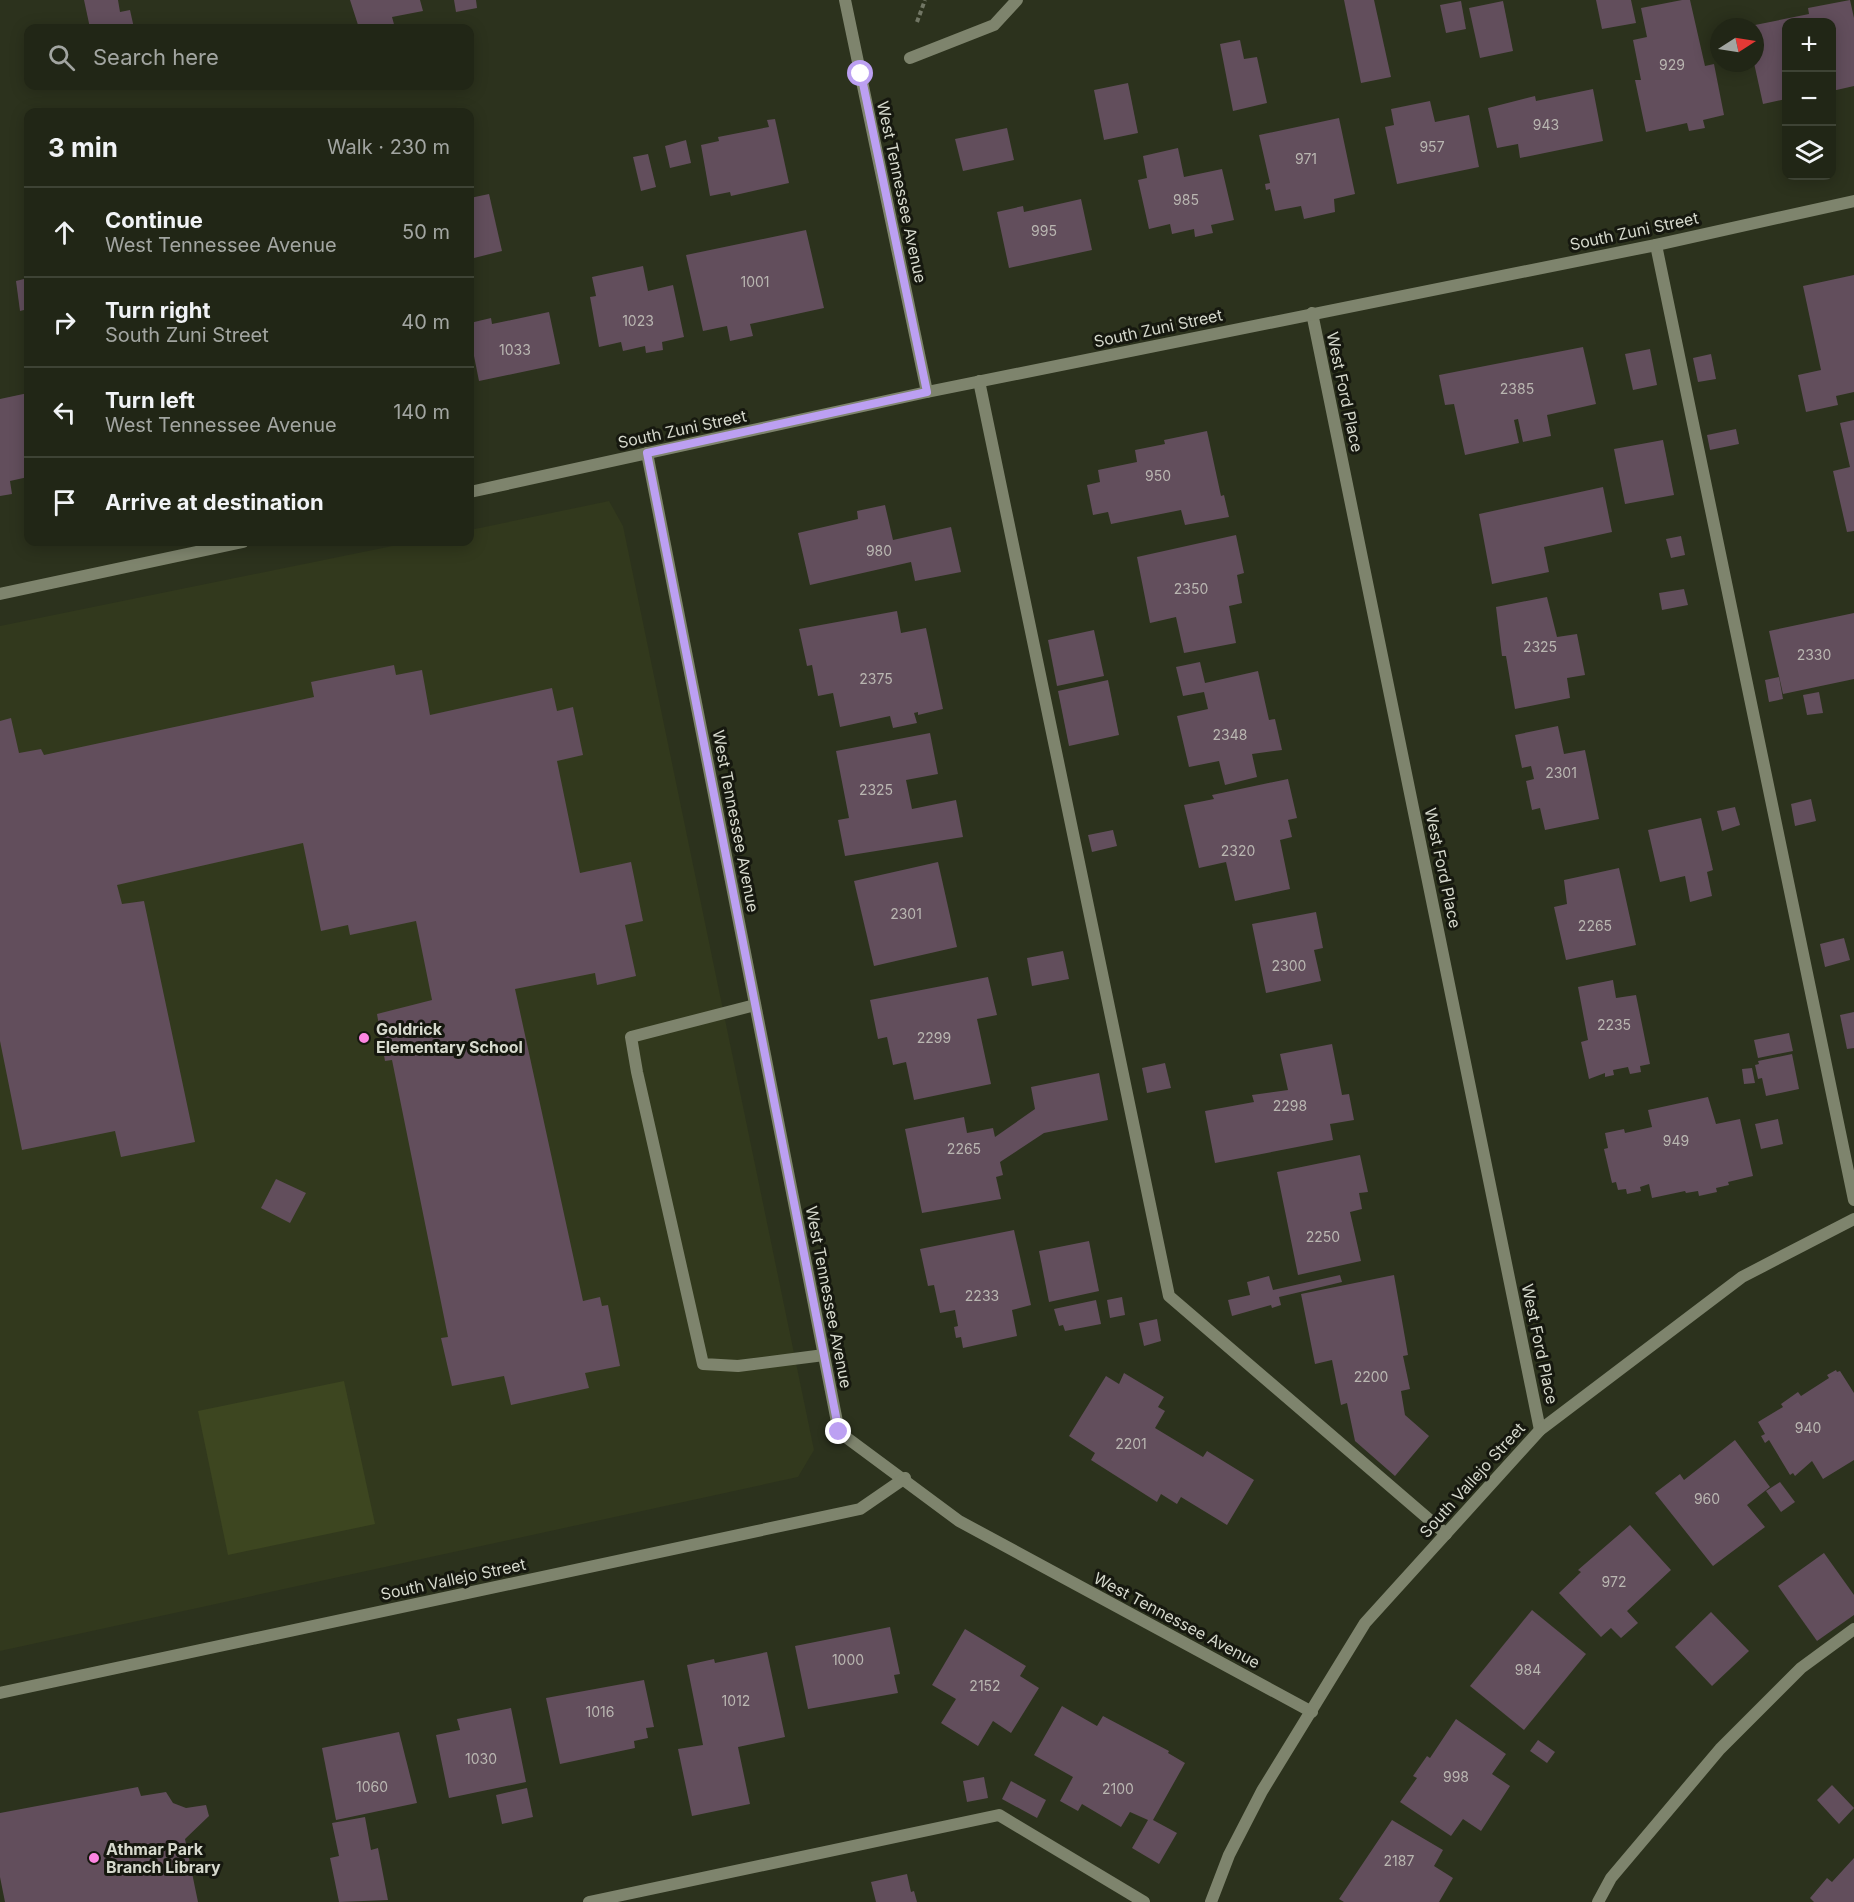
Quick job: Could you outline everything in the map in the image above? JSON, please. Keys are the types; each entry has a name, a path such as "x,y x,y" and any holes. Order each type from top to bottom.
{"street":[{"name":"West Tennessee Avenue","path":"845,0 927,392"},
{"path":"910,58 994,25 1017,0"},
{"name":"South Zuni Street","path":"474,491 979,381 1656,245 1854,201"},
{"path":"1656,245 1854,1200"},
{"name":"West Ford Place","path":"1312,313 1540,1430"},
{"path":"979,381 1169,1296 1446,1533"},
{"name":"West Tennessee Avenue","path":"647,453 839,1432 905,1478 959,1521 1312,1712"},
{"path":"0,594 224,546"},
{"path":"755,1005 631,1037 637,1072 703,1364 738,1366 824,1356"},
{"name":"South Vallejo Street","path":"1312,1712 1365,1623 1540,1430 1742,1277 1854,1219"},
{"name":"South Vallejo Street","path":"0,1693 860,1509 905,1478"},
{"path":"1598,1902 1611,1878 1720,1749 1801,1668 1854,1629"},
{"path":"1211,1902 1229,1855 1262,1791 1312,1712"},
{"path":"590,1902 999,1815 1144,1902"}],"shaded area":[{"name":"Goldrick Elementary School","path":"609,501 623,526 814,1450 798,1477 0,1651 0,626 392,546 474,546 474,529"},
{"path":"344,1381 375,1524 228,1555 198,1411"}],"building":[{"path":"84,0 118,0 120,12 130,10 133,24 89,24"},
{"path":"350,0 420,0 423,11 392,17 394,24 358,24"},
{"path":"454,0 476,0 477,8 456,12"},
{"path":"1344,0 1374,0 1391,77 1361,83"},
{"path":"1596,0 1631,0 1636,23 1602,29"},
{"path":"1690,0 1705,66 1710,65 1710,72 1716,72 1724,115 1703,120 1705,128 1689,131 1687,123 1646,132 1635,80 1641,80 1633,40 1647,37 1641,8"},
{"path":"1850,0 1854,18 1854,86 1836,90 1836,18 1789,18 1809,14 1808,8"},
{"path":"1461,1 1466,29 1446,33 1440,5"},
{"path":"1503,1 1513,51 1480,58 1469,8"},
{"path":"1782,20 1782,100 1763,104 1756,72 1764,72 1764,23"},
{"path":"1240,40 1244,59 1257,57 1267,103 1233,111 1220,44"},
{"path":"1128,83 1138,133 1104,140 1094,90"},
{"path":"1593,89 1603,141 1520,158 1518,144 1497,148 1488,108 1535,96 1536,101"},
{"path":"1430,101 1435,122 1469,115 1479,167 1397,184 1385,127 1394,125 1391,109"},
{"path":"1339,118 1355,194 1334,199 1335,212 1304,219 1301,206 1275,211 1270,189 1266,190 1265,184 1270,183 1259,135"},
{"path":"775,119 789,183 731,196 730,192 710,196 701,145 719,141 718,137 769,127 767,120"},
{"path":"1007,128 1014,160 963,171 955,139"},
{"path":"686,140 691,163 670,168 665,146"},
{"path":"1178,148 1184,177 1222,169 1234,220 1211,225 1213,233 1195,237 1194,229 1172,234 1170,224 1149,229 1138,180 1147,178 1143,156"},
{"path":"648,154 656,187 641,191 633,157"},
{"path":"489,194 502,251 474,258 474,197"},
{"path":"1081,199 1092,250 1009,268 997,212 1023,206 1024,212"},
{"path":"806,230 824,308 750,324 753,336 730,341 727,326 703,331 686,255"},
{"path":"643,266 648,291 673,285 684,337 662,342 663,350 646,353 645,346 623,351 621,342 599,347 590,297 596,296 592,277"},
{"path":"1854,275 1854,392 1836,396 1838,405 1806,412 1798,375 1821,370 1803,286"},
{"path":"24,279 24,310 20,311 16,281"},
{"path":"549,312 560,364 479,381 474,356 474,322 491,318 492,324"},
{"path":"1583,347 1596,404 1547,415 1551,436 1523,442 1518,419 1514,420 1519,443 1465,455 1454,404 1445,405 1439,375"},
{"path":"1650,349 1657,385 1633,390 1625,354"},
{"path":"1711,354 1716,379 1698,382 1693,358"},
{"path":"24,394 24,478 10,481 12,494 0,496 0,399"},
{"path":"1854,420 1854,531 1847,532 1833,471 1850,467 1840,423"},
{"path":"1736,429 1739,444 1710,450 1707,435"},
{"path":"1207,431 1221,496 1224,495 1229,517 1185,525 1181,510 1111,524 1108,512 1093,515 1087,485 1100,482 1098,470 1137,462 1135,450 1165,444 1164,440"},
{"path":"1663,440 1674,495 1625,504 1614,449"},
{"path":"1603,487 1612,532 1544,547 1549,572 1492,584 1479,514"},
{"path":"885,505 893,540 951,527 961,572 915,581 911,562 810,585 798,533 858,519 857,511"},
{"path":"1236,535 1244,573 1237,575 1242,603 1229,606 1236,643 1184,653 1176,617 1150,623 1137,557"},
{"path":"1681,536 1685,555 1671,558 1666,539"},
{"path":"1684,589 1688,605 1662,610 1659,593"},
{"path":"1547,597 1557,637 1577,634 1585,675 1567,678 1570,698 1515,709 1506,656 1502,656 1496,607"},
{"path":"897,611 901,633 926,628 943,709 918,715 918,712 914,713 917,723 893,728 890,716 840,727 833,693 818,696 812,665 807,666 799,629"},
{"path":"1854,613 1854,679 1783,694 1769,631"},
{"path":"1094,630 1104,676 1057,686 1048,640"},
{"path":"1200,662 1205,683 1258,671 1269,720 1275,719 1282,750 1252,754 1257,777 1225,785 1219,761 1189,767 1177,716 1208,709 1204,692 1183,696 1176,667"},
{"path":"394,665 396,675 422,670 430,715 552,688 557,711 573,707 583,755 557,761 580,873 631,862 643,921 625,925 636,976 597,985 595,973 515,989 583,1301 600,1297 602,1306 608,1305 620,1366 585,1373 589,1388 511,1405 504,1376 452,1386 441,1338 448,1337 392,1060 385,1061 377,1014 432,1000 416,921 350,935 348,925 321,931 303,843 117,885 122,904 144,901 195,1142 121,1157 115,1131 22,1150 0,1041 0,721 11,718 19,753 41,749 44,755 314,697 311,682"},
{"path":"1779,677 1783,699 1769,702 1765,680"},
{"path":"1108,680 1119,735 1069,746 1058,691"},
{"path":"1819,692 1823,713 1807,715 1803,695"},
{"path":"1558,726 1564,754 1585,750 1599,819 1545,830 1540,808 1532,810 1526,781 1534,779 1531,766 1522,768 1515,735"},
{"path":"930,733 938,774 906,780 912,809 956,800 963,837 845,856 838,820 849,818 836,751"},
{"path":"1288,779 1297,818 1288,820 1292,837 1280,840 1290,889 1235,901 1226,862 1199,868 1184,805 1214,799 1212,795"},
{"path":"1811,799 1816,821 1795,826 1791,804"},
{"path":"1735,807 1740,825 1722,831 1717,811"},
{"path":"1701,818 1713,870 1707,872 1712,896 1690,902 1685,876 1660,882 1648,830"},
{"path":"1113,830 1117,846 1092,852 1088,835"},
{"path":"938,862 957,947 874,966 854,881"},
{"path":"1619,868 1636,945 1566,960 1554,907 1567,904 1564,880"},
{"path":"1316,912 1323,948 1314,950 1321,981 1266,993 1252,924"},
{"path":"1844,938 1850,960 1825,967 1820,944"},
{"path":"1063,951 1069,979 1032,986 1027,958"},
{"path":"988,977 997,1015 977,1019 991,1084 914,1100 906,1062 893,1065 887,1037 878,1039 870,1000"},
{"path":"1613,980 1616,998 1636,995 1650,1064 1640,1066 1641,1072 1630,1074 1628,1067 1613,1070 1614,1075 1605,1077 1605,1073 1589,1079 1581,1042 1588,1040 1578,987"},
{"path":"1854,1012 1854,1048 1847,1049 1840,1015"},
{"path":"1789,1033 1793,1051 1758,1058 1754,1040"},
{"path":"1332,1044 1342,1095 1349,1094 1354,1120 1330,1124 1333,1140 1215,1163 1205,1111 1254,1102 1252,1095 1288,1090 1280,1054"},
{"path":"1792,1054 1799,1089 1766,1096 1762,1078 1758,1079 1755,1065 1759,1064 1758,1061"},
{"path":"1165,1063 1171,1088 1147,1093 1142,1068"},
{"path":"1752,1068 1755,1083 1744,1084 1742,1069"},
{"path":"1099,1073 1108,1120 1044,1133 1000,1162 1003,1175 996,1177 1001,1199 922,1213 905,1129 964,1117 967,1133 993,1128 995,1137 1035,1109 1031,1087"},
{"path":"1708,1097 1716,1124 1740,1119 1753,1176 1728,1182 1729,1185 1716,1188 1717,1192 1699,1196 1698,1191 1686,1193 1685,1191 1652,1198 1649,1184 1640,1187 1641,1191 1627,1194 1626,1189 1618,1190 1616,1182 1612,1183 1604,1149 1608,1148 1605,1133 1624,1129 1625,1133 1652,1127 1648,1110"},
{"path":"1778,1119 1783,1144 1761,1149 1755,1124"},
{"path":"1360,1155 1368,1192 1359,1193 1362,1209 1350,1212 1361,1261 1298,1275 1277,1172"},
{"path":"276,1179 306,1193 290,1223 261,1208"},
{"path":"1014,1230 1031,1305 1012,1310 1017,1336 963,1348 961,1337 956,1338 954,1327 958,1326 955,1310 940,1313 934,1285 928,1286 920,1249"},
{"path":"1089,1241 1099,1291 1049,1302 1039,1251"},
{"path":"1340,1275 1342,1282 1279,1297 1281,1305 1272,1308 1271,1305 1232,1316 1228,1300 1250,1295 1247,1282 1269,1276 1273,1290"},
{"path":"1394,1275 1408,1355 1403,1356 1410,1389 1401,1391 1405,1415 1429,1436 1395,1476 1355,1441 1347,1403 1341,1405 1332,1360 1315,1364 1301,1294"},
{"path":"1122,1297 1125,1315 1110,1318 1107,1300"},
{"path":"1096,1300 1101,1324 1065,1331 1063,1325 1059,1326 1054,1309"},
{"path":"1157,1319 1161,1341 1144,1346 1139,1323"},
{"path":"1836,1370 1840,1371 1854,1393 1854,1460 1823,1479 1812,1461 1795,1476 1793,1473 1790,1475 1769,1440 1765,1443 1761,1436 1765,1434 1758,1422 1783,1407 1781,1404 1798,1392 1801,1396 1829,1378 1827,1375"},
{"path":"1124,1373 1164,1397 1158,1407 1165,1411 1155,1428 1203,1457 1207,1451 1254,1480 1227,1525 1181,1497 1177,1504 1161,1494 1157,1502 1091,1460 1095,1453 1069,1436 1106,1376 1119,1384"},
{"path":"1735,1440 1770,1487 1747,1505 1765,1527 1713,1566 1655,1493 1680,1474 1684,1480"},
{"path":"1780,1482 1795,1502 1781,1512 1766,1491"},
{"path":"1630,1525 1671,1570 1627,1611 1638,1623 1621,1638 1611,1628 1601,1637 1559,1593 1581,1572 1578,1570"},
{"path":"1824,1553 1854,1595 1854,1615 1817,1641 1778,1586"},
{"path":"1532,1610 1586,1654 1524,1730 1470,1686"},
{"path":"1711,1612 1749,1651 1712,1686 1675,1647"},
{"path":"890,1627 900,1674 894,1675 898,1693 808,1709 795,1646"},
{"path":"965,1629 1026,1666 1020,1676 1039,1688 1011,1733 993,1721 978,1746 941,1723 956,1699 932,1685"},
{"path":"767,1652 785,1737 738,1747 750,1804 692,1816 678,1749 703,1745 687,1665 714,1659 715,1663"},
{"path":"644,1680 654,1727 646,1728 648,1738 634,1741 635,1748 560,1764 546,1698"},
{"path":"1062,1706 1097,1726 1103,1716 1169,1751 1168,1753 1185,1763 1153,1820 1177,1833 1159,1864 1132,1848 1148,1820 1130,1812 1121,1827 1082,1804 1078,1811 1060,1801 1073,1777 1034,1755"},
{"path":"511,1708 526,1782 449,1798 436,1735 460,1730 457,1719"},
{"path":"1456,1719 1506,1754 1492,1774 1510,1786 1481,1831 1463,1819 1451,1836 1400,1802 1417,1778 1413,1776 1427,1756 1430,1758"},
{"path":"399,1732 417,1803 336,1820 322,1748"},
{"path":"1538,1740 1555,1752 1547,1763 1530,1751"},
{"path":"984,1777 988,1798 967,1802 963,1781"},
{"path":"1011,1781 1046,1800 1037,1818 1002,1799"},
{"path":"1832,1785 1854,1808 1839,1824 1817,1800"},
{"name":"Athmar Park Branch Library","path":"138,1787 141,1796 166,1792 173,1803 186,1808 206,1805 209,1816 185,1839 198,1902 5,1902 0,1877 0,1813"},
{"path":"527,1788 533,1817 502,1824 496,1795"},
{"path":"365,1817 371,1850 378,1848 388,1900 339,1902 330,1858 339,1856 332,1823"},
{"path":"1392,1820 1443,1850 1434,1866 1453,1878 1439,1902 1344,1902 1339,1899"},
{"path":"1854,1858 1854,1902 1814,1902 1810,1898 1827,1878 1832,1882"},
{"path":"907,1874 911,1892 914,1891 917,1902 876,1902 871,1882"}],"place":[{"name":"Goldrick Elementary School","path":"364,1038"},
{"name":"Athmar Park Branch Library","path":"94,1858"}],"route":[{"path":"839,1432 647,453 927,392 861,74"}]}
